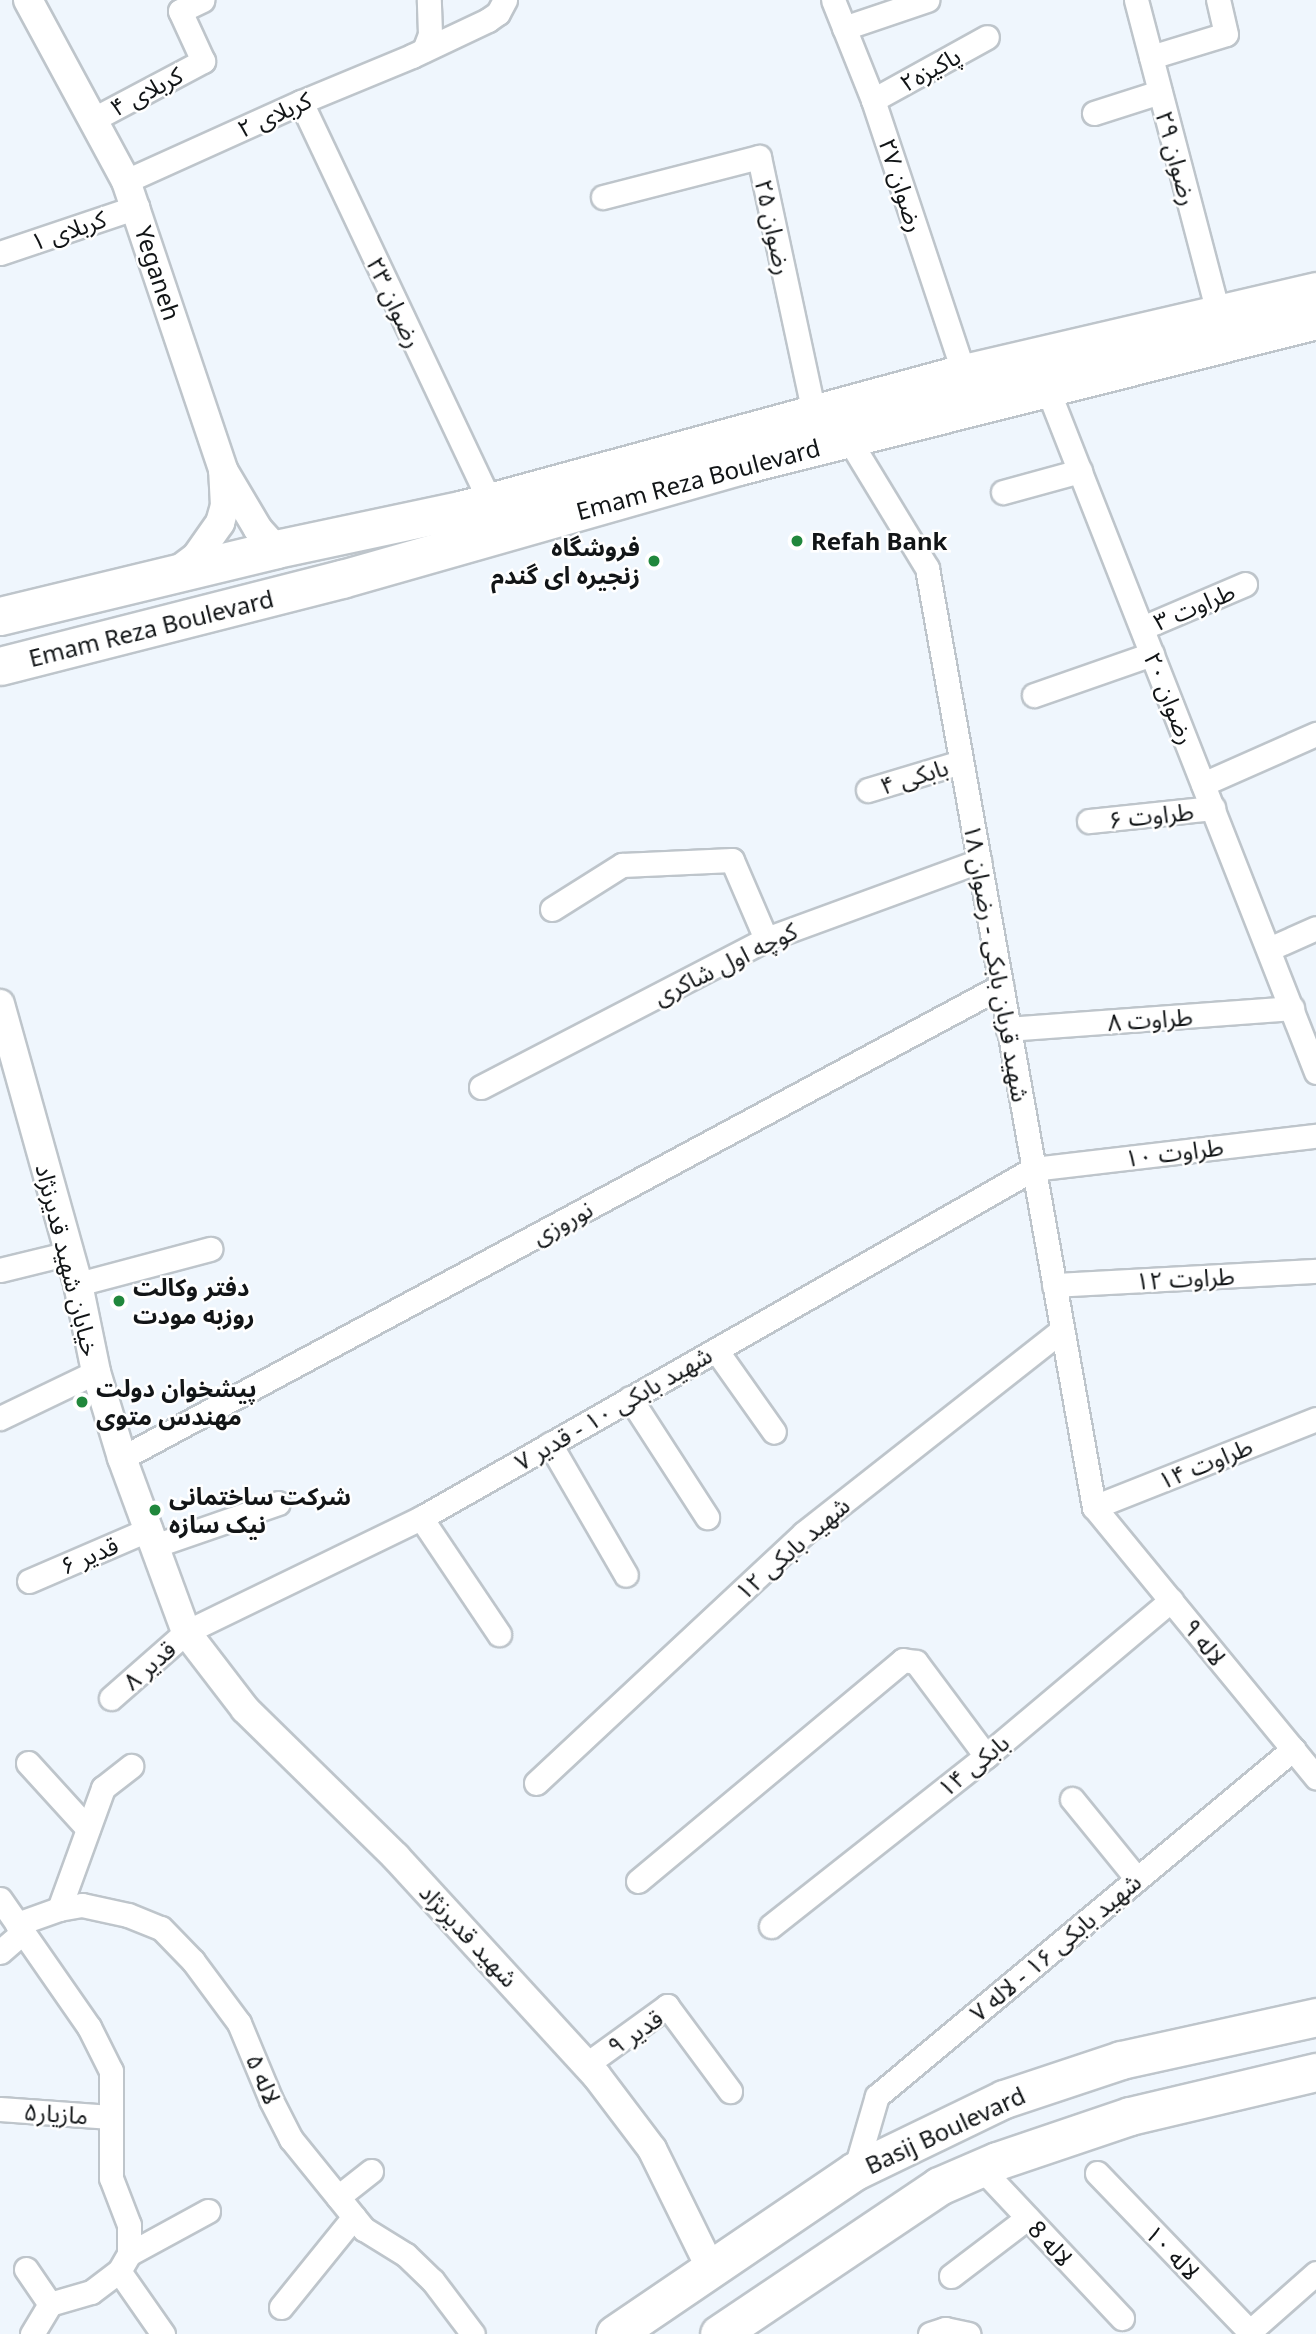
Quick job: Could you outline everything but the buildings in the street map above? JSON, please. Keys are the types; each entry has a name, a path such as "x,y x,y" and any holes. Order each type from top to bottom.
{"main road":[{"name":"Emam Reza Boulevard","path":"0,616 490,502 964,373 1219,316 1316,291"},
{"name":"Emam Reza Boulevard","path":"0,666 316,585 738,466 1316,320"},
{"path":"290,547 316,585"},
{"path":"84,596 94,642"},
{"name":"Basij Boulevard","path":"615,2334 855,2171 1004,2099 1121,2060 1316,2017"},
{"path":"1121,2060 1137,2115"},
{"name":"Basij Boulevard","path":"719,2334 939,2186 981,2168 1137,2115 1316,2072"}],"street":[{"name":"Yeganeh","path":"28,0 131,194 223,470 258,529 290,547"},
{"name":"کربلای ۴","path":"92,120 203,61 180,11 203,0"},
{"path":"424,50 430,34 429,0"},
{"name":"کربلای ۲","path":"131,194 300,102 488,20 498,13 505,0"},
{"name":"رضوان ۲۷","path":"832,0 873,100 964,373"},
{"path":"844,28 927,0"},
{"name":"رضوان ۲۹","path":"1136,0 1219,316"},
{"path":"1151,57 1226,34 1218,0"},
{"name":"پاکیزه۲","path":"873,100 987,37"},
{"path":"1094,113 1160,92"},
{"name":"رضوان ۲۳","path":"300,102 490,502"},
{"name":"رضوان ۲۵","path":"603,197 760,157 814,413"},
{"name":"کربلای ۱","path":"2,249 131,194"},
{"name":"رضوان ۲۰","path":"1047,388 1316,1072"},
{"name":"شهید قربان بابکی - رضوان ۱۸","path":"848,438 927,568 1094,1507"},
{"path":"173,575 196,557 219,523 225,506 223,470"},
{"path":"1003,492 1080,471"},
{"name":"طراوت ۳","path":"1142,628 1245,584"},
{"path":"1034,695 1152,654"},
{"path":"1203,784 1316,734"},
{"name":"بابکی ۴","path":"868,790 961,762"},
{"name":"طراوت ۶","path":"1089,821 1213,808"},
{"path":"552,908 622,865 732,860 766,939"},
{"name":"کوچه اول شاکری","path":"481,1087 766,939 979,861"},
{"path":"1269,949 1316,928"},
{"name":"نوروزی","path":"122,1458 1001,986"},
{"name":"خيابان شهيد قديرنژاد","path":"0,1004 78,1284 96,1372 122,1458 186,1632"},
{"name":"طراوت ۸","path":"1008,1029 1292,1008"},
{"name":"طراوت ۱۰","path":"1033,1169 1316,1136"},
{"name":"شهید بابکی ۱۰ - قدیر ۷","path":"186,1632 421,1518 1033,1169"},
{"path":"78,1284 210,1249"},
{"path":"0,1270 69,1253"},
{"name":"طراوت ۱۲","path":"1054,1285 1316,1271"},
{"name":"شهید بابکی ۱۲","path":"536,1783 804,1533 1062,1330"},
{"path":"716,1350 774,1432"},
{"path":"0,1418 96,1372"},
{"path":"630,1398 707,1517"},
{"name":"طراوت ۱۴","path":"1094,1507 1316,1419"},
{"path":"550,1444 626,1575"},
{"name":"قدیر ۶","path":"29,1580 153,1537 278,1503"},
{"name":"لاله ۹","path":"1094,1507 1316,1777"},
{"path":"421,1518 499,1634"},
{"name":"بابکی ۱۴","path":"771,1926 986,1756 1171,1600"},
{"name":"قدیر ۸","path":"111,1698 186,1632"},
{"name":"شهید قدیرنژاد","path":"186,1632 245,1709 396,1857 587,2064 652,2150 711,2269"},
{"path":"638,1881 903,1661 916,1662 986,1756"},
{"name":"شهید بابکی ۱۶ - لاله ۷","path":"855,2171 877,2095 1293,1748"},
{"path":"28,1762 88,1829"},
{"path":"59,1909 103,1788 131,1766"},
{"path":"1072,1799 1137,1879"},
{"path":"0,1899 89,2027 111,2071 111,2178 129,2225 124,2262 163,2334"},
{"name":"لاله ۵","path":"20,1928 59,1909 82,1905 128,1915 161,1928 193,1961 239,2023 291,2139 364,2229 406,2255 433,2281 473,2334"},
{"path":"0,1952 20,1928"},
{"name":"قدیر ۹","path":"587,2064 667,2006 730,2091"},
{"name":"مازیار۵","path":"0,2109 111,2117"},
{"name":"لاله 8","path":"981,2168 1122,2318"},
{"path":"338,2197 371,2171"},
{"name":"لاله ۱۰","path":"1097,2173 1248,2332"},
{"path":"32,2334 50,2304 91,2292 124,2262 208,2211"},
{"path":"281,2307 354,2217"},
{"path":"951,2276 1027,2218"},
{"path":"26,2269 50,2304"},
{"path":"1248,2332 1316,2273"},
{"path":"930,2334 945,2329 968,2334"}],"place":[{"name":"Refah Bank","path":"797,541"},
{"name":"فروشگاه زنجیره ای گندم","path":"654,561"},
{"name":"دفتر وکالت روزبه مودت","path":"119,1301"},
{"name":"پیشخوان دولت مهندس متوی","path":"82,1402"},
{"name":"شرکت ساختمانی نیک سازه","path":"155,1510"}]}
